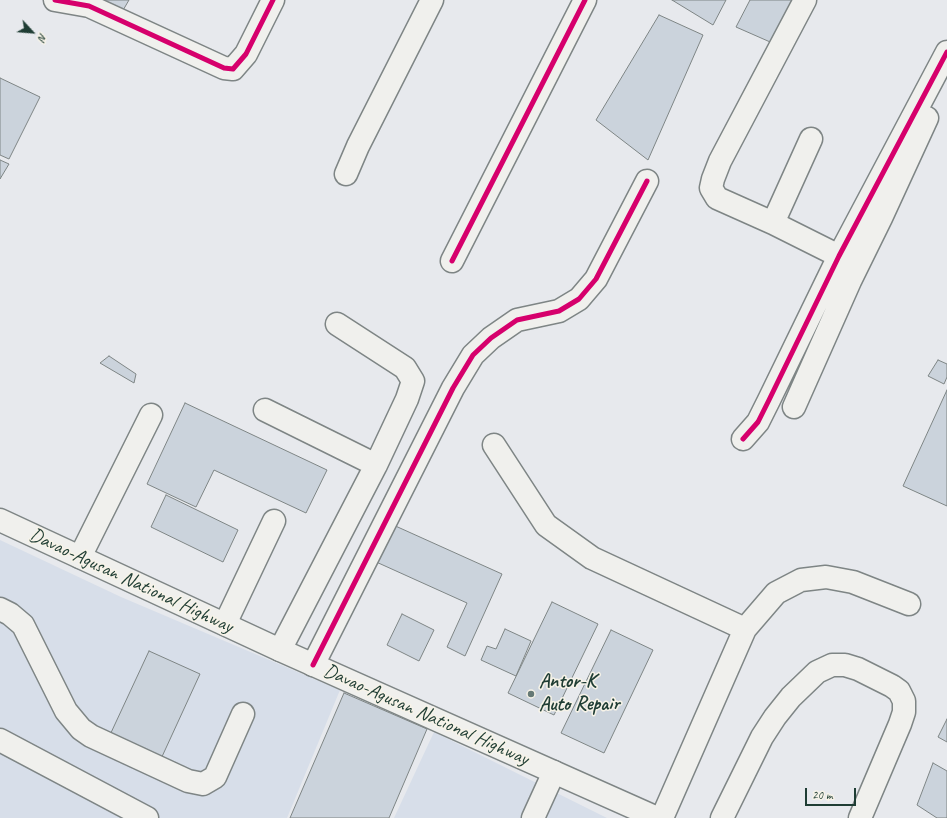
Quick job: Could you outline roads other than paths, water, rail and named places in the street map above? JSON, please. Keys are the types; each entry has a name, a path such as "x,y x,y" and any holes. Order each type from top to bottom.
{"street":[{"path":"55,0 89,6 224,68 233,69 246,54 273,0"},
{"path":"346,174 358,146 432,0"},
{"path":"452,262 584,0"},
{"path":"805,0 738,127 713,178 711,188 717,198 773,223 839,256"},
{"path":"743,439 758,422 839,256 947,52"},
{"path":"794,407 850,281 929,114 947,85"},
{"path":"773,223 811,139"},
{"path":"313,665 450,394 473,355 491,338 517,320 559,311 578,299 596,279 646,181"},
{"path":"280,650 376,465 408,400 413,381 405,368 337,324"},
{"path":"265,410 376,465"},
{"path":"80,557 151,415"},
{"path":"494,445 546,525 592,558 745,629"},
{"name":"Davao-Agusan National Highway","path":"0,520 313,665 657,818"},
{"path":"225,624 274,521"},
{"path":"662,818 745,629 776,593 801,580 826,577 853,582 909,604"},
{"path":"0,609 10,614 23,625 66,711 81,729 91,736 188,781 203,784 215,777 243,714"},
{"path":"722,818 762,737 775,717 791,697 817,672 832,665 845,665 858,669 892,686 899,691 904,701 904,712 900,724 860,818"},
{"path":"0,740 147,818"},
{"path":"533,818 554,772"}],"place":[{"name":"Antor-K Auto Repair","path":"531,694"}]}
